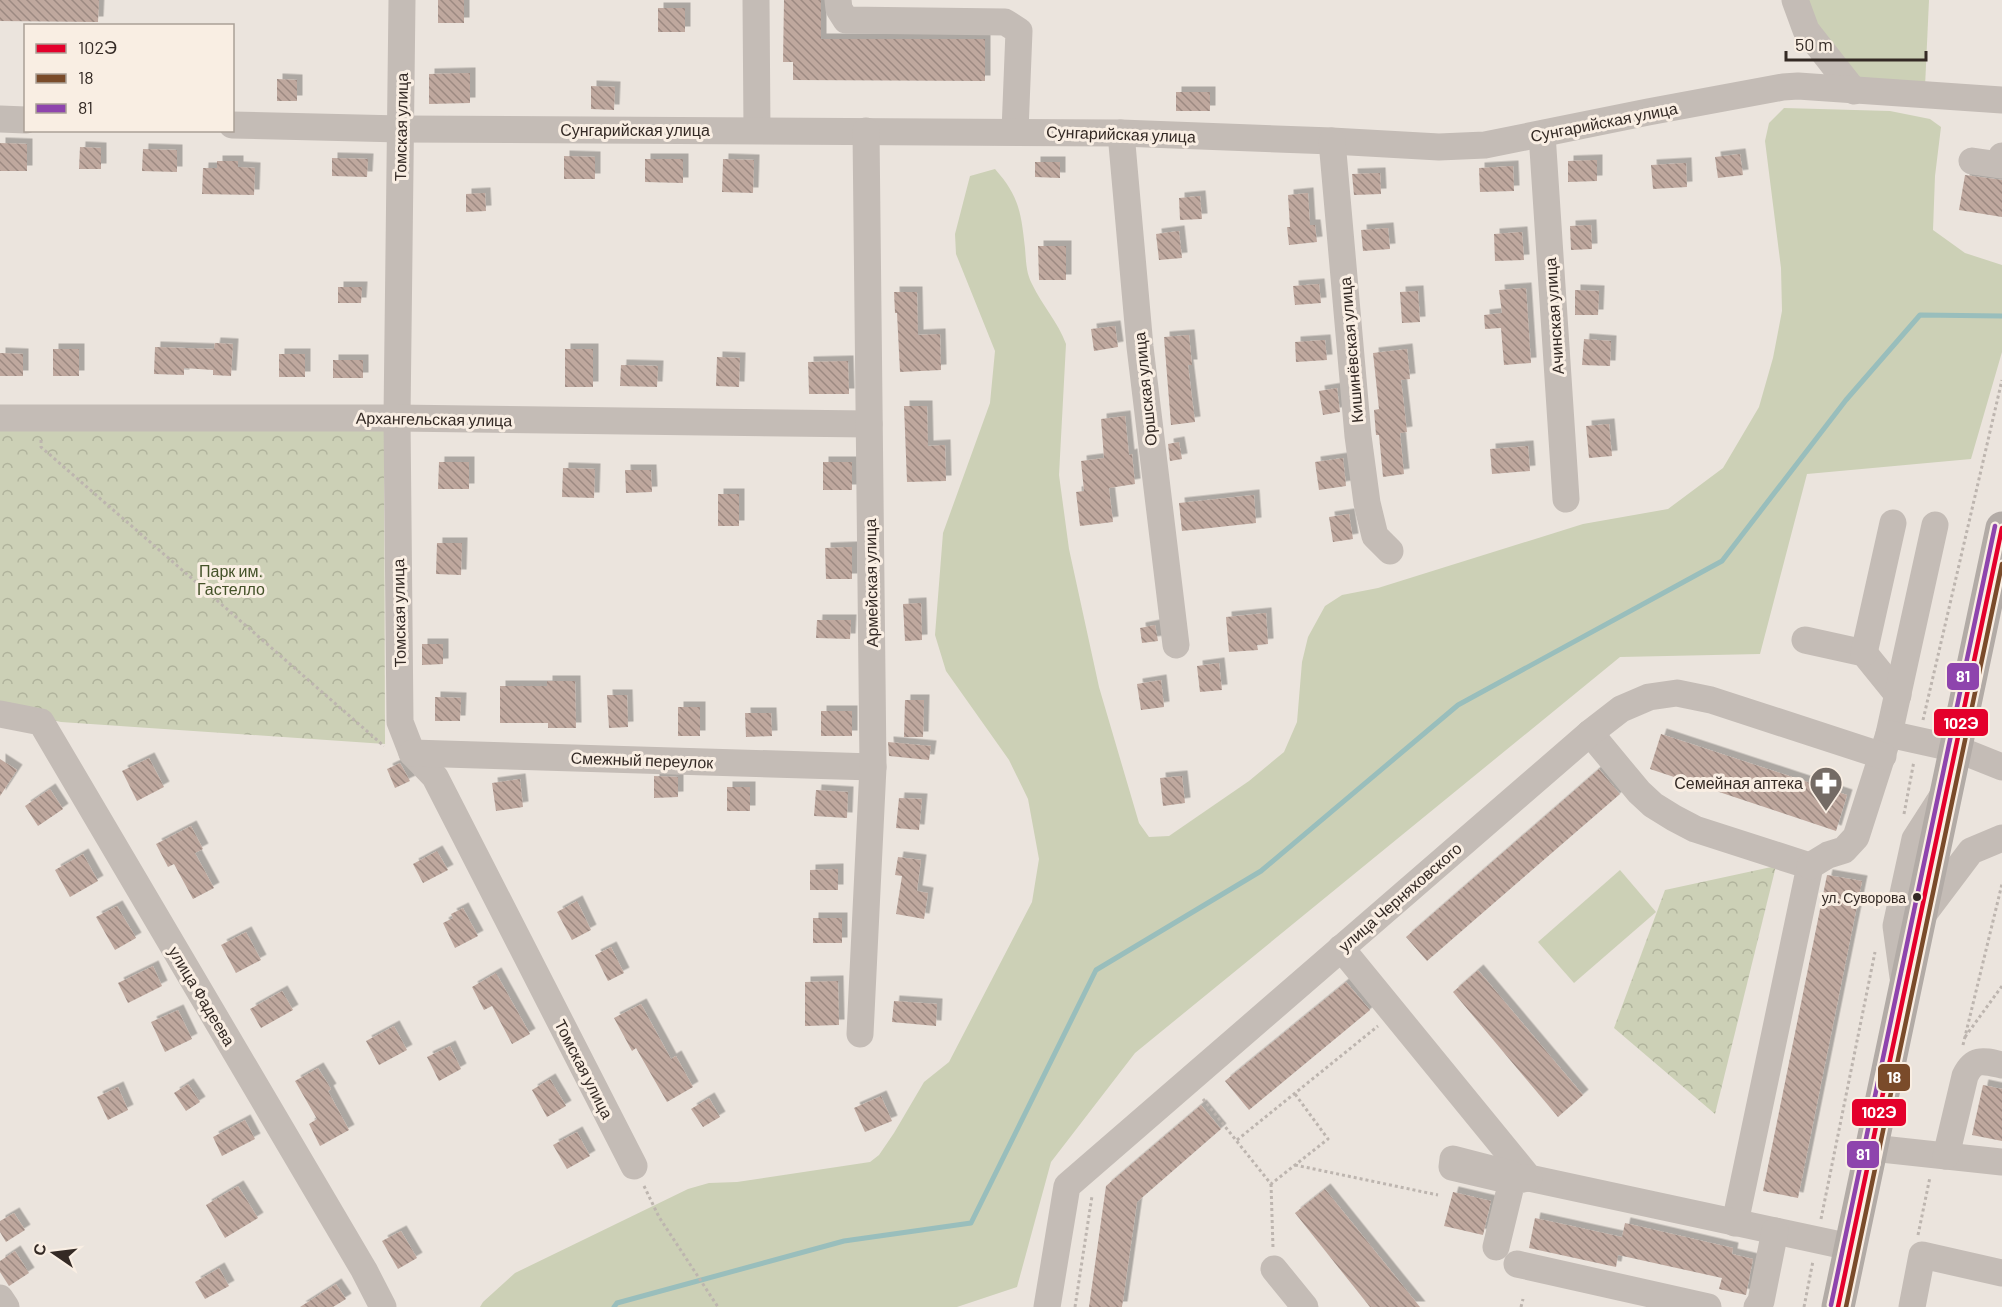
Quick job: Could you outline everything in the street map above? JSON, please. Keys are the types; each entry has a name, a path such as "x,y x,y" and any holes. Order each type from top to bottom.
{"main road":[{"path":"1838,1307 2000,550"}],"street":[{"name":"Томская улица","path":"402,0 397,418 400,722 412,753 435,777 634,1166"},
{"path":"756,0 757,130"},
{"path":"838,0 838,9 846,21 1005,22 1019,31 1014,131"},
{"path":"1795,0 1806,30 1854,91"},
{"name":"Сунгарийская улица","path":"234,125 401,129 1014,131 1121,133 1439,147 1485,145 1783,87 1798,86 2002,100"},
{"path":"0,119 24,120"},
{"name":"Армейская улица","path":"860,1034 873,767 866,131"},
{"name":"Оршская улица","path":"1121,133 1140,347 1176,645"},
{"name":"Ачинская улица","path":"1542,134 1566,499"},
{"name":"Кишинёвская улица","path":"1332,141 1357,424 1367,503 1375,536 1390,550"},
{"path":"1972,161 2000,165 2002,156"},
{"name":"Архангельская улица","path":"0,418 397,418 869,424"},
{"path":"1864,653 1893,523"},
{"path":"1735,1223 1810,866 1828,855 1844,850 1856,837 1886,745 1935,525"},
{"path":"1805,640 1864,653 1898,695"},
{"name":"улица Черняховского","path":"1047,1307 1067,1186 1590,733 1621,709 1649,697 1677,693 1886,745 1957,749 2002,767"},
{"name":"улица Фадеева","path":"0,714 41,722 364,1270 383,1307"},
{"path":"1590,733 1639,792 1674,819 1695,829 1810,866"},
{"name":"Смежный переулок","path":"412,753 873,767"},
{"path":"1905,991 1896,926 1915,839 1949,786"},
{"path":"1921,917 1971,851 2002,838"},
{"path":"1341,948 1456,1088 1521,1179 1850,1247"},
{"path":"1947,1156 1965,1076 1969,1068 1982,1061 2002,1065"},
{"path":"1872,1148 2002,1162"},
{"path":"1496,1247 1521,1179"},
{"path":"1757,1307 1761,1301 1775,1231"},
{"path":"1912,1307 1923,1255 2002,1273"},
{"path":"1517,1264 1708,1307"},
{"path":"1274,1269 1305,1307"},
{"path":"0,1298 6,1307"}],"path":[{"path":"40,418 42,447 388,749 412,753"},
{"path":"1964,1038 2002,986"},
{"path":"1237,1140 1378,1027"},
{"path":"1197,1092 1271,1184 1328,1139 1295,1094"},
{"path":"1295,1165 1438,1195"},
{"path":"634,1166 659,1217 718,1307"},
{"path":"1075,1307 1092,1191"},
{"path":"1521,1307 1523,1299"}],"green space":[{"path":"1807,0 1929,0 1925,87 1862,81 1817,27"},
{"path":"1784,108 1890,111 1930,119 1941,127 1935,176 1933,230 1965,253 2002,265 2002,352 1971,459 1807,474 1760,654 1620,657 1135,1053 1051,1162 1017,1287 957,1307 480,1307 515,1273 688,1189 709,1183 737,1182 870,1162 879,1155 894,1133 924,1082 949,1062 1032,902 1039,859 1028,799 1009,760 946,671 935,635 943,533 990,403 995,351 956,254 955,234 970,176 995,169 1014,196 1024,235 1030,280 1066,344 1059,475 1069,549 1099,687 1139,823 1149,837 1169,836 1249,781 1284,752 1297,722 1302,662 1308,637 1325,606 1342,595 1378,588 1583,524 1668,509 1723,468 1759,407 1773,358 1782,311 1781,268 1765,141 1769,123"},
{"name":"Парк им. Гастелло","path":"0,425 384,429 385,744 61,722 0,709"},
{"path":"1776,866 1715,1114 1614,1028 1665,890"},
{"path":"1620,870 1656,912 1574,983 1538,942"}],"building":[{"path":"0,0 99,0 98,22 0,21"},
{"path":"438,0 464,0 464,23 438,23"},
{"path":"784,0 821,0 821,39 985,39 985,81 793,80 793,62 783,62"},
{"path":"658,8 685,8 685,32 658,32"},
{"path":"470,73 470,103 429,104 429,74"},
{"path":"277,79 297,80 297,101 277,101"},
{"path":"591,86 615,87 614,110 591,109"},
{"path":"1176,92 1210,92 1210,111 1176,111"},
{"path":"0,143 27,144 27,171 0,171"},
{"path":"80,147 101,148 101,169 79,169"},
{"path":"143,149 177,150 177,172 142,171"},
{"path":"1740,154 1743,175 1718,178 1715,157"},
{"path":"564,156 595,157 595,179 564,179"},
{"path":"332,158 368,159 367,177 332,176"},
{"path":"645,159 683,159 683,183 645,182"},
{"path":"723,159 754,160 753,193 722,192"},
{"path":"1597,160 1597,181 1568,182 1568,161"},
{"path":"217,161 238,161 238,167 255,168 254,195 202,194 203,168 217,168"},
{"path":"1035,162 1060,162 1060,178 1035,177"},
{"path":"1686,163 1687,187 1653,189 1651,165"},
{"path":"1513,166 1514,191 1480,192 1479,168"},
{"path":"1380,173 1381,194 1354,195 1352,174"},
{"path":"1965,175 2002,180 2002,217 1959,210"},
{"path":"485,193 486,211 466,212 466,194"},
{"path":"1308,193 1310,225 1315,225 1317,242 1289,245 1288,195"},
{"path":"1200,196 1202,219 1180,220 1179,198"},
{"path":"1591,225 1592,249 1571,250 1570,226"},
{"path":"1388,228 1390,249 1363,251 1361,230"},
{"path":"1179,231 1182,258 1159,260 1156,234"},
{"path":"1522,232 1524,260 1495,261 1494,234"},
{"path":"1038,246 1066,246 1066,280 1039,280"},
{"path":"1319,284 1321,303 1295,305 1293,286"},
{"path":"338,287 362,287 361,303 338,303"},
{"path":"1526,288 1531,363 1504,365 1501,328 1485,329 1484,315 1502,313 1499,290"},
{"path":"1575,290 1599,291 1598,315 1575,315"},
{"path":"1418,291 1420,322 1402,323 1400,292"},
{"path":"894,292 917,292 918,335 940,334 941,370 900,372"},
{"path":"1115,326 1118,347 1094,351 1091,329"},
{"path":"1189,335 1192,365 1188,365 1195,422 1171,425 1164,337"},
{"path":"1584,339 1611,341 1610,366 1582,365"},
{"path":"1325,340 1327,360 1296,362 1295,342"},
{"path":"215,343 233,344 231,376 213,375 213,370 184,368 184,375 154,374 155,347 214,349"},
{"path":"53,349 79,349 79,376 53,376"},
{"path":"565,349 593,349 593,387 565,387"},
{"path":"1407,349 1410,379 1401,380 1407,432 1400,433 1404,474 1383,477 1379,435 1376,435 1374,410 1379,409 1373,353"},
{"path":"0,353 23,354 23,376 0,376"},
{"path":"279,354 305,354 305,377 279,377"},
{"path":"717,357 740,358 739,387 716,386"},
{"path":"333,360 363,360 363,378 333,378"},
{"path":"848,361 849,394 809,394 808,362"},
{"path":"621,365 658,366 657,387 620,386"},
{"path":"1337,388 1340,412 1323,415 1319,391"},
{"path":"904,406 927,406 928,446 945,445 946,481 907,482"},
{"path":"1125,416 1135,484 1109,488 1113,522 1080,526 1076,492 1084,491 1081,461 1104,458 1101,419"},
{"path":"1609,424 1612,456 1589,458 1586,426"},
{"path":"1179,442 1182,459 1170,461 1168,444"},
{"path":"1528,446 1530,471 1492,474 1490,449"},
{"path":"1343,458 1346,486 1319,490 1315,462"},
{"path":"439,462 469,462 469,489 438,489"},
{"path":"823,462 852,462 852,490 823,490"},
{"path":"563,468 595,469 594,498 562,497"},
{"path":"625,470 651,470 652,492 626,493"},
{"path":"718,494 739,494 739,526 718,526"},
{"path":"1254,495 1256,523 1182,531 1179,503"},
{"path":"1349,514 1353,539 1333,542 1329,517"},
{"path":"437,543 462,543 461,575 436,574"},
{"path":"852,547 852,579 826,579 825,548"},
{"path":"921,603 922,640 905,641 903,604"},
{"path":"1266,613 1268,644 1257,645 1258,650 1229,652 1226,617"},
{"path":"817,620 851,620 850,639 816,638"},
{"path":"1155,625 1158,641 1142,643 1140,628"},
{"path":"422,644 443,644 443,664 422,665"},
{"path":"1219,663 1222,690 1200,692 1197,666"},
{"path":"1161,680 1164,707 1141,710 1137,684"},
{"path":"547,681 575,681 576,728 548,728 548,723 500,723 500,686 547,686"},
{"path":"607,695 627,695 628,727 609,728"},
{"path":"435,697 461,698 460,721 435,721"},
{"path":"905,700 924,700 923,737 904,737"},
{"path":"678,707 700,707 700,736 678,736"},
{"path":"821,711 852,711 852,736 821,736"},
{"path":"745,713 771,713 772,736 746,737"},
{"path":"1661,734 1847,795 1836,831 1650,769"},
{"path":"888,742 931,746 929,760 889,756"},
{"path":"149,758 164,787 137,801 122,771"},
{"path":"0,759 17,770 0,796"},
{"path":"400,763 410,781 395,788 387,769"},
{"path":"1599,769 1620,794 1427,961 1406,937"},
{"path":"654,776 678,777 678,797 654,798"},
{"path":"1182,776 1185,803 1163,806 1160,778"},
{"path":"520,779 523,807 496,811 492,783"},
{"path":"727,787 750,787 750,811 727,811"},
{"path":"50,789 63,809 38,826 25,806"},
{"path":"816,790 848,792 847,818 814,816"},
{"path":"899,798 922,799 919,830 896,828"},
{"path":"191,826 203,849 195,853 214,888 193,899 174,864 168,867 156,844"},
{"path":"437,851 448,870 423,883 413,864"},
{"path":"83,854 98,881 70,897 55,870"},
{"path":"898,857 921,860 917,891 928,893 924,919 896,914 902,876 895,875"},
{"path":"838,869 838,890 810,890 810,870"},
{"path":"1827,875 1862,881 1798,1198 1763,1191"},
{"path":"577,901 591,930 572,940 557,912"},
{"path":"117,906 136,938 115,950 96,917"},
{"path":"463,908 478,936 455,948 443,923 453,918 451,914"},
{"path":"813,918 842,918 842,943 813,943"},
{"path":"246,932 261,960 236,973 221,945"},
{"path":"611,947 624,973 608,981 595,955"},
{"path":"153,966 162,986 128,1003 118,983"},
{"path":"1478,970 1583,1095 1558,1117 1453,992"},
{"path":"496,973 530,1034 512,1044 492,1006 484,1010 472,987"},
{"path":"838,981 839,1025 805,1026 805,982"},
{"path":"1346,982 1370,1010 1249,1110 1225,1081"},
{"path":"282,991 293,1010 261,1028 250,1009"},
{"path":"894,1001 937,1004 936,1026 892,1022"},
{"path":"641,1004 671,1059 676,1056 693,1087 667,1102 636,1048 632,1051 614,1018"},
{"path":"178,1010 192,1039 165,1052 151,1022"},
{"path":"394,1026 407,1050 379,1065 366,1041"},
{"path":"450,1046 461,1069 439,1081 427,1057"},
{"path":"318,1068 331,1089 328,1091 349,1130 320,1146 309,1124 317,1119 295,1081"},
{"path":"550,1079 566,1106 547,1117 532,1090"},
{"path":"188,1084 200,1102 186,1111 174,1093"},
{"path":"1983,1085 2002,1089 2002,1141 1972,1135"},
{"path":"118,1087 128,1110 108,1120 97,1097"},
{"path":"881,1096 892,1121 865,1132 854,1108"},
{"path":"709,1098 720,1117 703,1127 691,1109"},
{"path":"1201,1105 1221,1129 1137,1202 1122,1307 1089,1307 1106,1186"},
{"path":"245,1120 255,1139 222,1156 213,1137"},
{"path":"577,1132 590,1156 567,1169 553,1145"},
{"path":"238,1186 258,1218 225,1238 206,1205"},
{"path":"1325,1189 1420,1307 1370,1307 1295,1213"},
{"path":"1453,1192 1491,1201 1483,1235 1444,1226"},
{"path":"14,1213 25,1230 6,1242 0,1232 0,1221"},
{"path":"1535,1218 1622,1237 1625,1223 1733,1248 1732,1254 1753,1259 1746,1295 1719,1289 1722,1278 1618,1255 1616,1267 1529,1248"},
{"path":"401,1231 417,1258 398,1269 382,1241"},
{"path":"15,1251 29,1273 9,1286 0,1272 0,1261"},
{"path":"219,1268 229,1286 205,1299 195,1282"},
{"path":"336,1284 346,1299 333,1307 300,1307"}],"waterway":[{"path":"614,1307 617,1303 844,1241 971,1223 1096,970 1261,871 1458,705 1722,561 1846,400 1920,315 2002,316"}],"transit line":[{"name":"81","path":"1831,1305 1995,526"},
{"name":"102Э","path":"1838,1307 2002,528"},
{"name":"18","path":"1846,1307 2002,564"}],"place":[{"name":"Семейная аптека","path":"1826,812"},
{"name":"ул. Суворова","path":"1917,897"}]}
